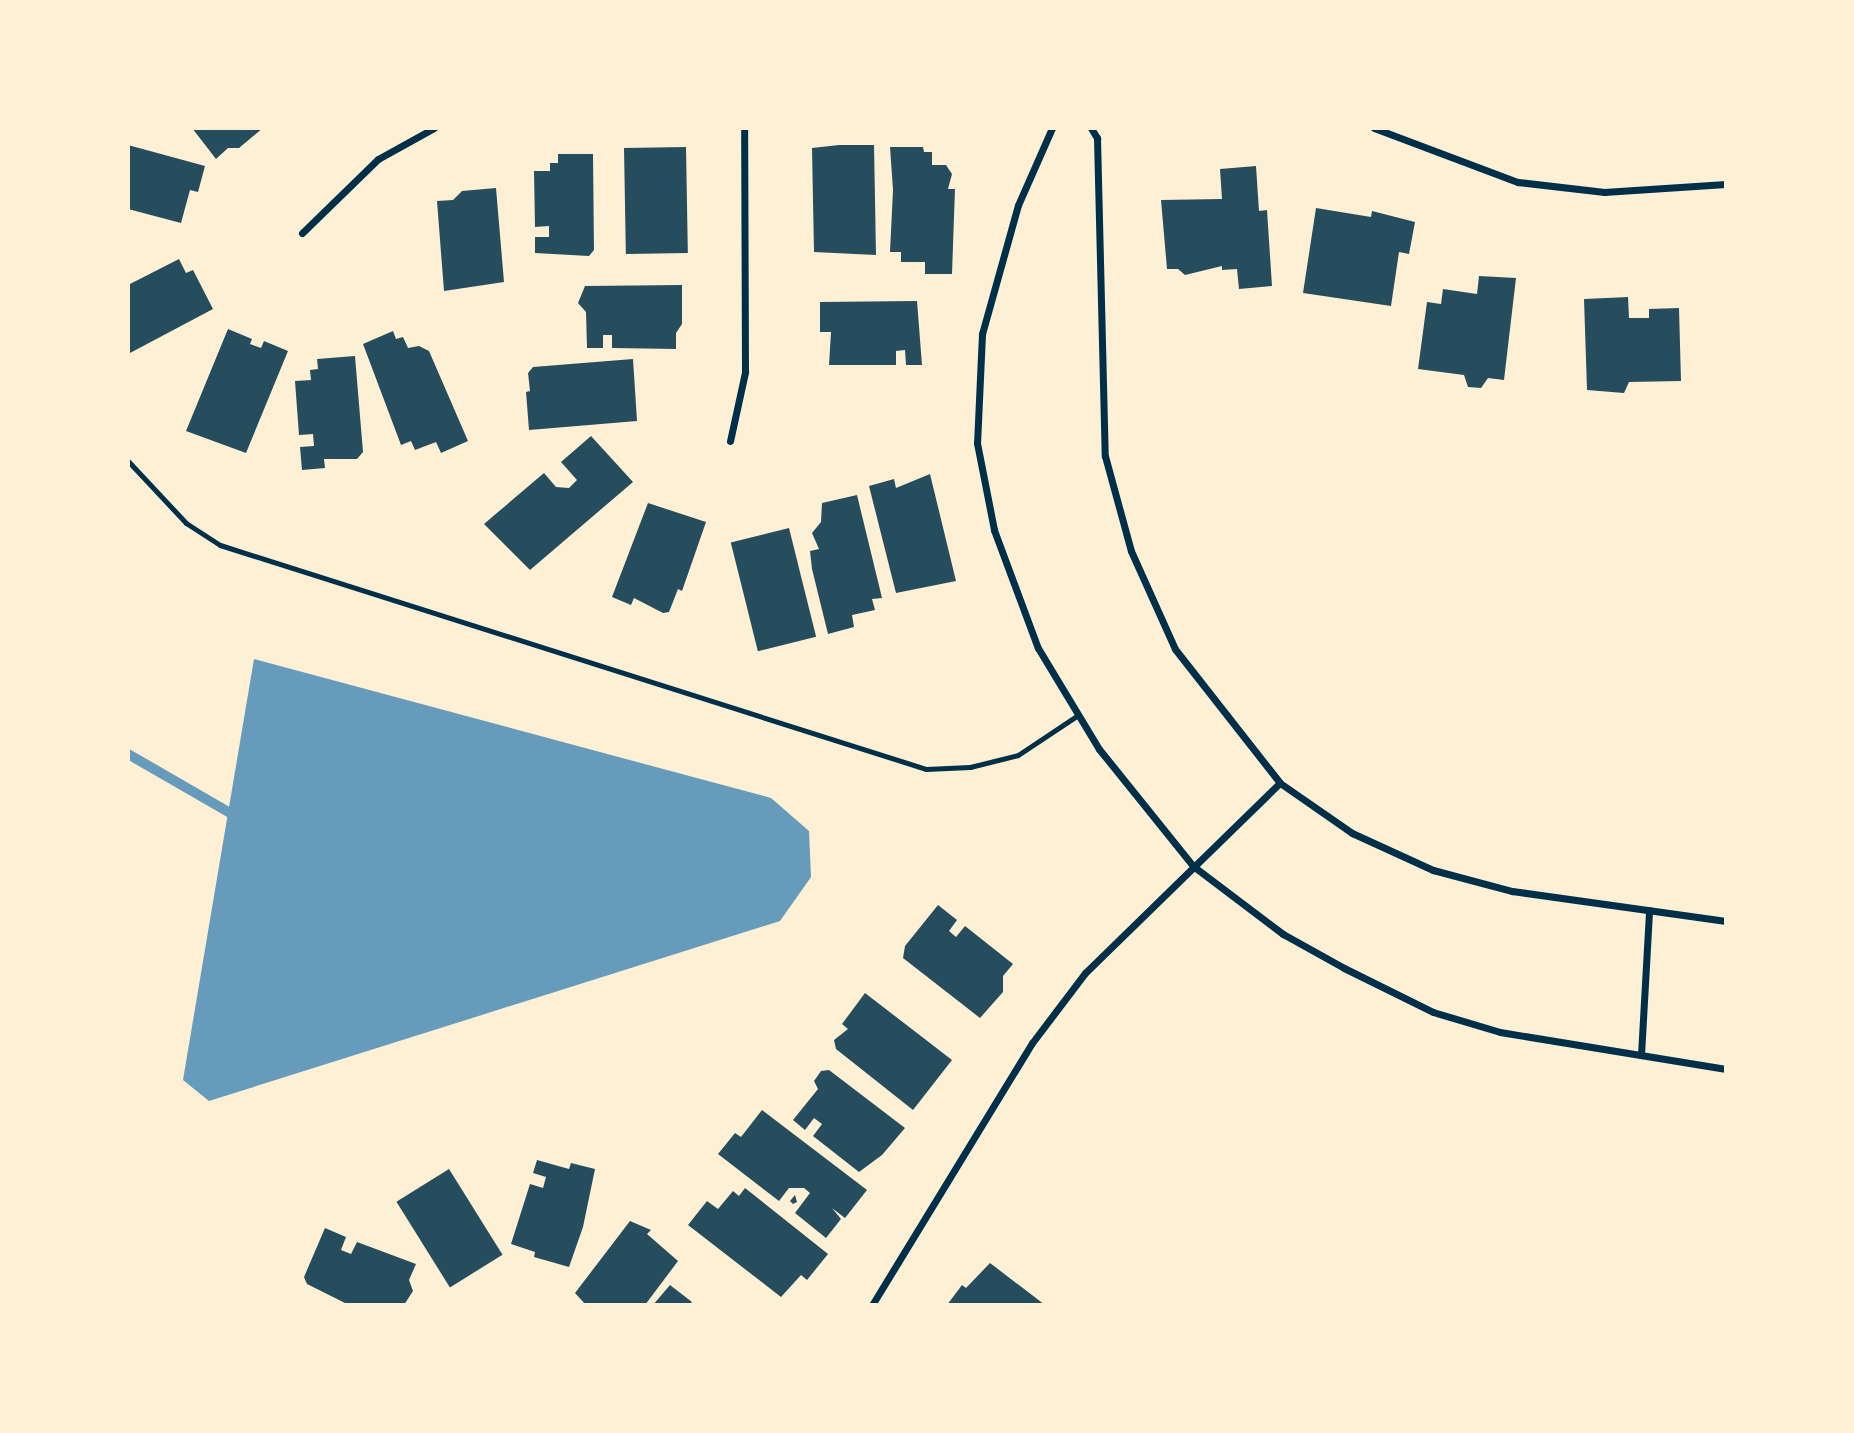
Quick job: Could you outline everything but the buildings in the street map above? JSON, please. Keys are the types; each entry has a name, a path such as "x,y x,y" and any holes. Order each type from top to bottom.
{"street":[{"path":"302,233 378,159 434,128"},
{"path":"730,441 745,372 744,128"},
{"path":"1052,128 1018,205 982,334 977,443 994,530 1038,648 1099,749 1193,866 1283,934 1433,1012 1500,1032 1726,1069"},
{"path":"1091,128 1097,138 1105,456 1131,551 1175,649 1280,783 1352,833 1433,870 1512,891 1726,921"},
{"path":"1374,128 1518,182 1604,192 1726,184"},
{"path":"872,1305 1032,1042 1085,973 1280,783"},
{"path":"1641,1055 1649,910"}],"lane":[{"path":"128,461 186,523 220,545 926,769 970,767 1018,755 1078,715"}],"water":[{"path":"254,659 771,798 809,831 811,877 780,921 209,1101 183,1080"}],"waterway":[{"path":"128,754 239,818"}]}
